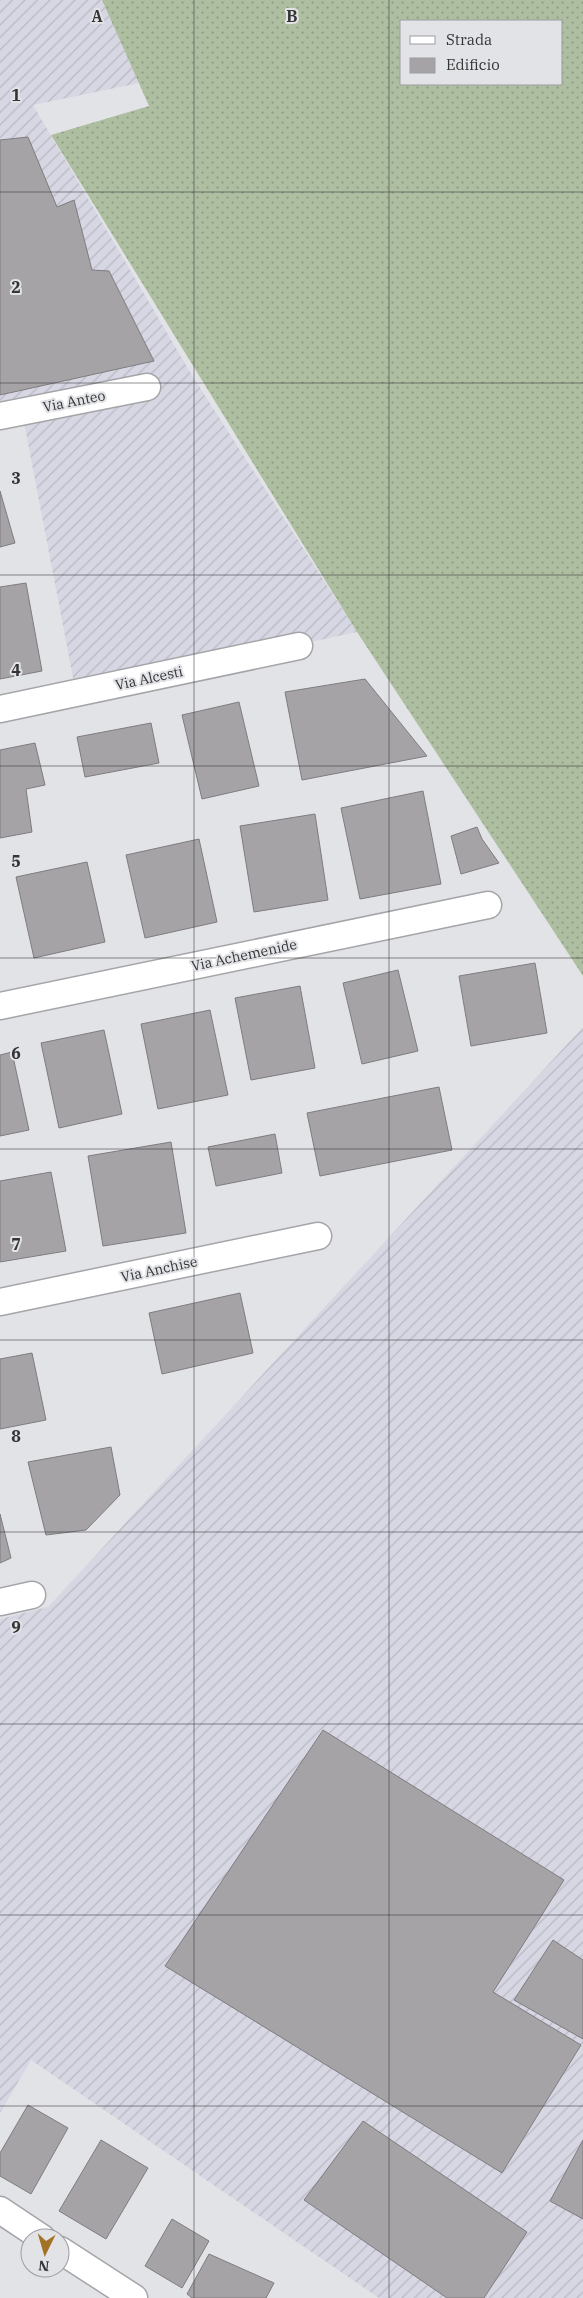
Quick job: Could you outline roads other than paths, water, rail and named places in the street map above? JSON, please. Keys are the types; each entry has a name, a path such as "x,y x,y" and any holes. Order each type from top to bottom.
{"street":[{"name":"Via Anteo","path":"0,416 147,387"},
{"name":"Via Alcesti","path":"0,709 299,646"},
{"name":"Via Achemenide","path":"0,1006 488,905"},
{"name":"Via Anchise","path":"0,1302 318,1236"},
{"path":"0,1602 32,1595"},
{"path":"0,2210 27,2228"},
{"path":"70,2256 134,2298"}]}
